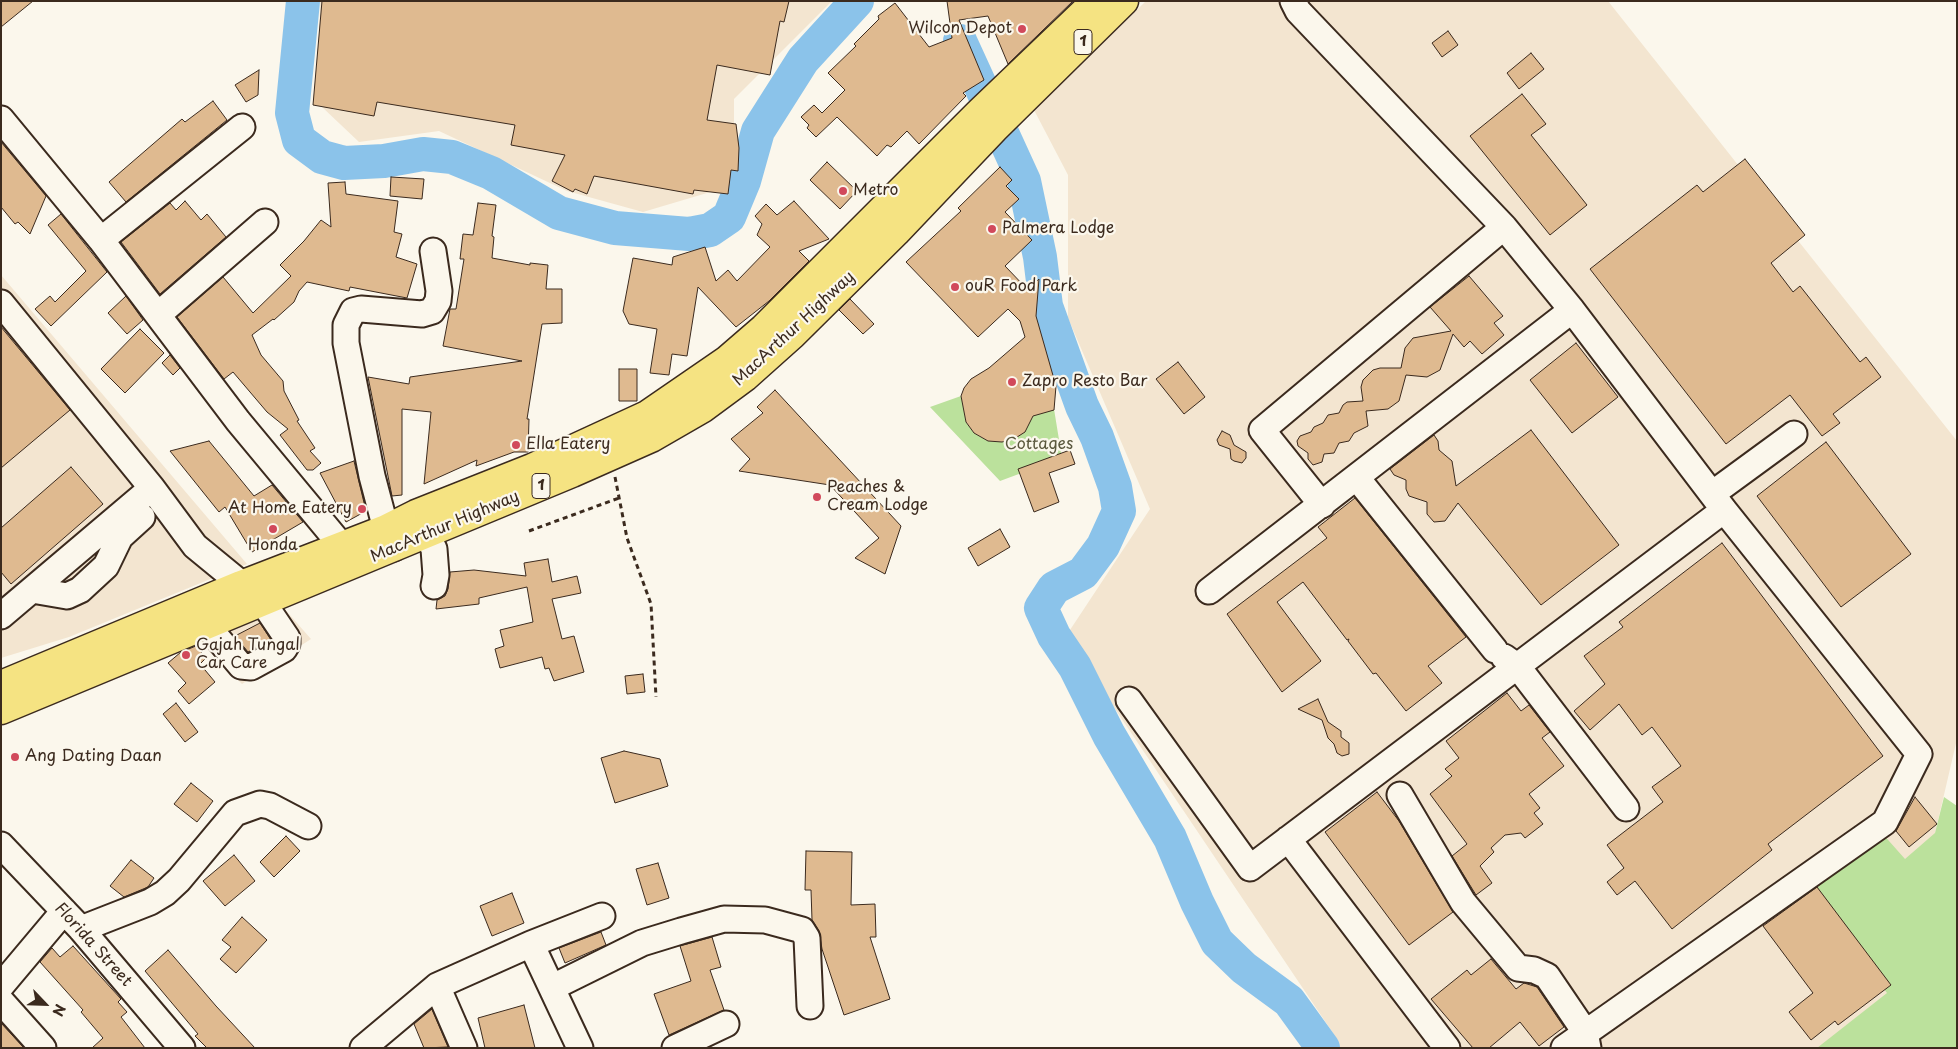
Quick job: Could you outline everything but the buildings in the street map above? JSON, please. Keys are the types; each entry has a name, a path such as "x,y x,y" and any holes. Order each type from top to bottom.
{"highway":[{"name":"MacArthur Highway","path":"1036,75 1096,1"},
{"name":"MacArthur Highway","path":"422,524 611,456 651,438 703,408 745,377 792,335 865,245 986,121 1036,75 1124,1"},
{"name":"MacArthur Highway","path":"1,710 198,616 422,524 532,468 647,415 727,360 778,314 865,245"},
{"name":"MacArthur Highway","path":"1,685 198,616"}],"street":[{"path":"1293,1 1298,11 1504,227 1572,310 1718,502 1919,754 1885,822 1587,1040 1564,1048"},
{"path":"1,120 159,314 238,421 347,555"},
{"path":"100,240 242,127"},
{"path":"159,314 265,222"},
{"path":"1322,505 1262,430 1504,227"},
{"path":"390,538 372,476 346,343 346,324 353,311 361,309 422,314 432,311 438,301 439,291 433,251"},
{"path":"1,303 195,546 252,593 286,638 287,644 284,649 250,667 241,666 198,616"},
{"path":"1209,591 1572,310"},
{"path":"1129,700 1250,868 1506,658 1718,502 1794,434"},
{"path":"1357,478 1506,658 1626,808"},
{"path":"1,616 32,590 106,541 156,495"},
{"path":"422,524 434,549 436,575 434,586"},
{"path":"1400,795 1469,909 1518,968 1534,970 1547,976 1587,1040"},
{"path":"82,929 150,902 165,893 179,880 235,813 260,804 270,806 308,826"},
{"path":"1288,838 1448,1048"},
{"name":"Florida Street","path":"1,845 82,929 182,1048"},
{"path":"1,986 64,911"},
{"path":"363,1048 437,986 531,944 602,916"},
{"path":"553,987 650,941 724,919 765,920 802,930 807,938 810,1006"},
{"path":"531,944 553,987 580,1048"},
{"path":"437,986 464,1048"},
{"path":"1,1001 43,1048"},
{"path":"675,1048 726,1024"}],"path":[{"path":"611,456 626,538 652,604 656,697"},
{"path":"529,531 619,498"}],"shaded area":[{"path":"320,1 832,1 734,99 734,185 643,212 567,191 439,131 359,142 322,107"},
{"path":"1146,1 1608,1 1957,441 1957,739 1885,1048 1340,1048 1339,1042 1066,636 1150,509 1068,318 1068,175 1034,110"},
{"path":"1,275 247,564 69,637 1,658"},
{"path":"282,606 311,639 242,684 198,640"}],"green space":[{"name":"Cottages","path":"961,396 966,422 974,433 988,441 1002,442 1014,439 1024,432 1033,416 1054,409 1062,458 1000,481 930,407"},
{"path":"1944,797 1957,806 1957,1048 1817,1048 1887,993 1811,892 1881,832 1905,859 1935,833"}],"waterway":[{"path":"303,1 292,113 299,140 322,157 344,163 384,161 423,154 452,157 491,173 559,213 615,228 689,234 710,230 729,217 744,181 758,131 803,60 857,1"},
{"path":"960,41 1024,181 1040,257 1046,306 1082,406 1097,437 1115,487 1119,511 1103,546 1083,573 1054,588 1041,608 1054,636 1075,667 1109,735 1170,838 1197,902 1217,942 1244,968 1289,1001 1323,1048"}],"place":[{"name":"Wilcon Depot","path":"1022,29"},
{"name":"Metro","path":"843,191"},
{"name":"Palmera Lodge","path":"992,229"},
{"name":"ouR Food Park","path":"955,287"},
{"name":"Zapro Resto Bar","path":"1012,382"},
{"name":"Ella Eatery","path":"516,445"},
{"name":"Peaches & Cream Lodge","path":"817,497"},
{"name":"At Home Eatery","path":"362,509"},
{"name":"Honda","path":"273,529"},
{"name":"Gajah Tungal Car Care","path":"186,655"},
{"name":"Ang Dating Daan","path":"15,757"}]}
